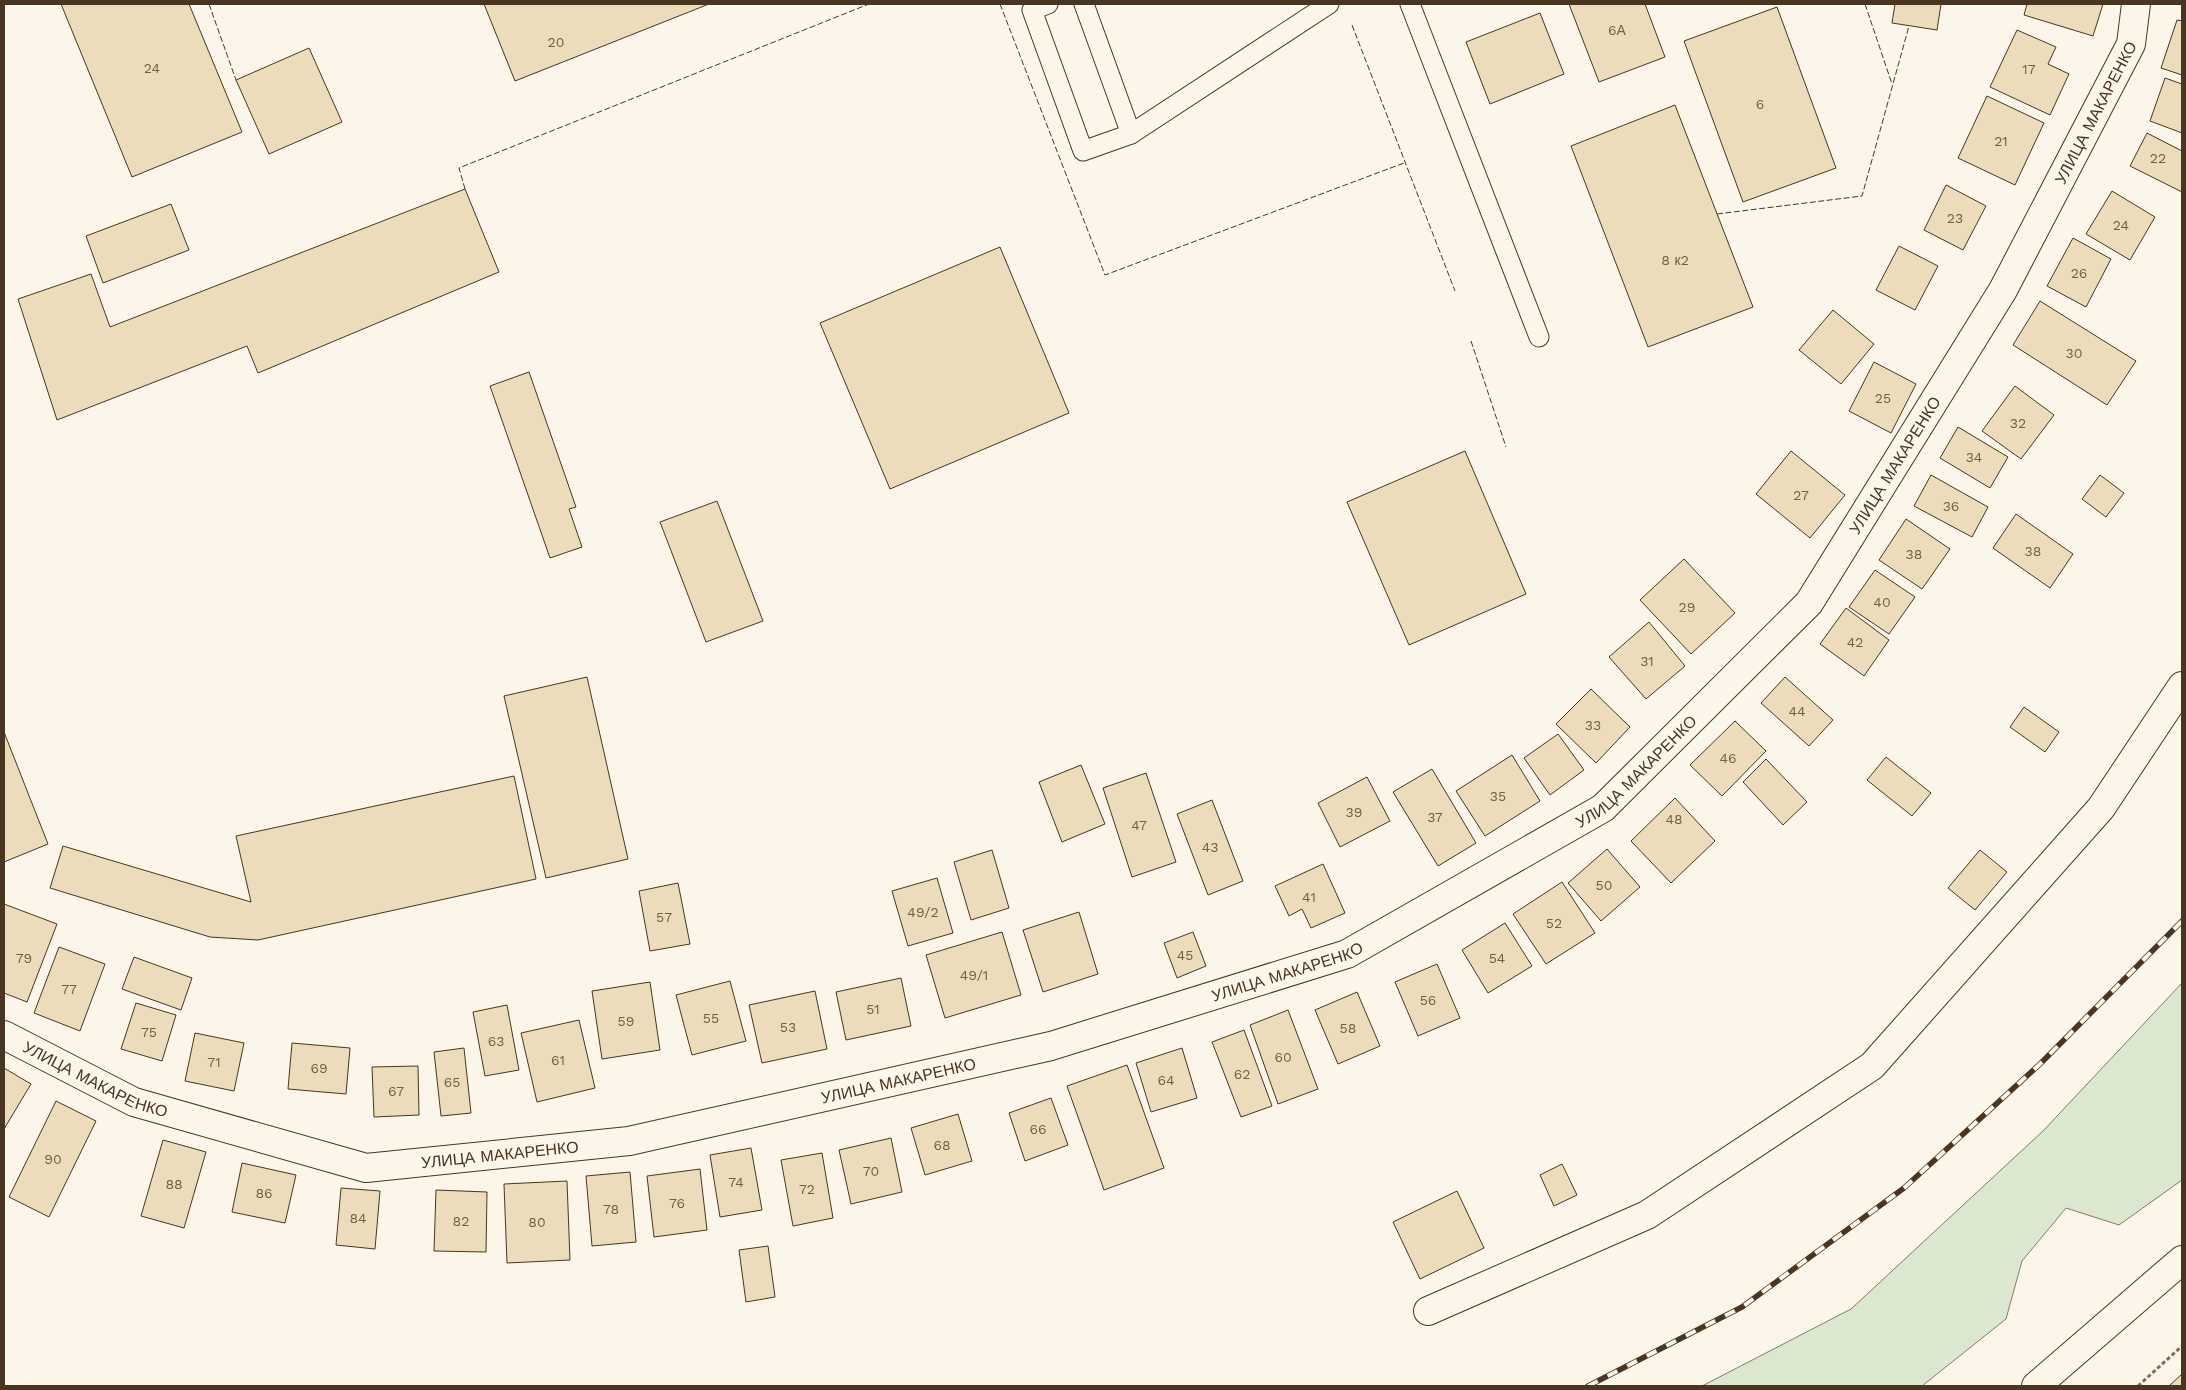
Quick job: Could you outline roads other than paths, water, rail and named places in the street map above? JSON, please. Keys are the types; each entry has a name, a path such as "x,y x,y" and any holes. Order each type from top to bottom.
{"street":[{"name":"УЛИЦА МАКАРЕНКО","path":"4,1035 134,1102 366,1168 628,1141 1051,1046 1347,954 1603,808 1809,603 2003,290 2131,44 2136,4"},
{"path":"1428,1311 1647,1215 1872,1066 2101,808 2182,686"},
{"path":"2036,1386 2182,1260"}],"lane":[{"path":"1048,4 1032,10 1082,151 1131,134 1329,4"},
{"path":"1084,4 1131,134"},
{"path":"1410,4 1539,337"}],"railway":[{"path":"1588,1386 1742,1307 1904,1188 2040,1064 2182,921"}]}
